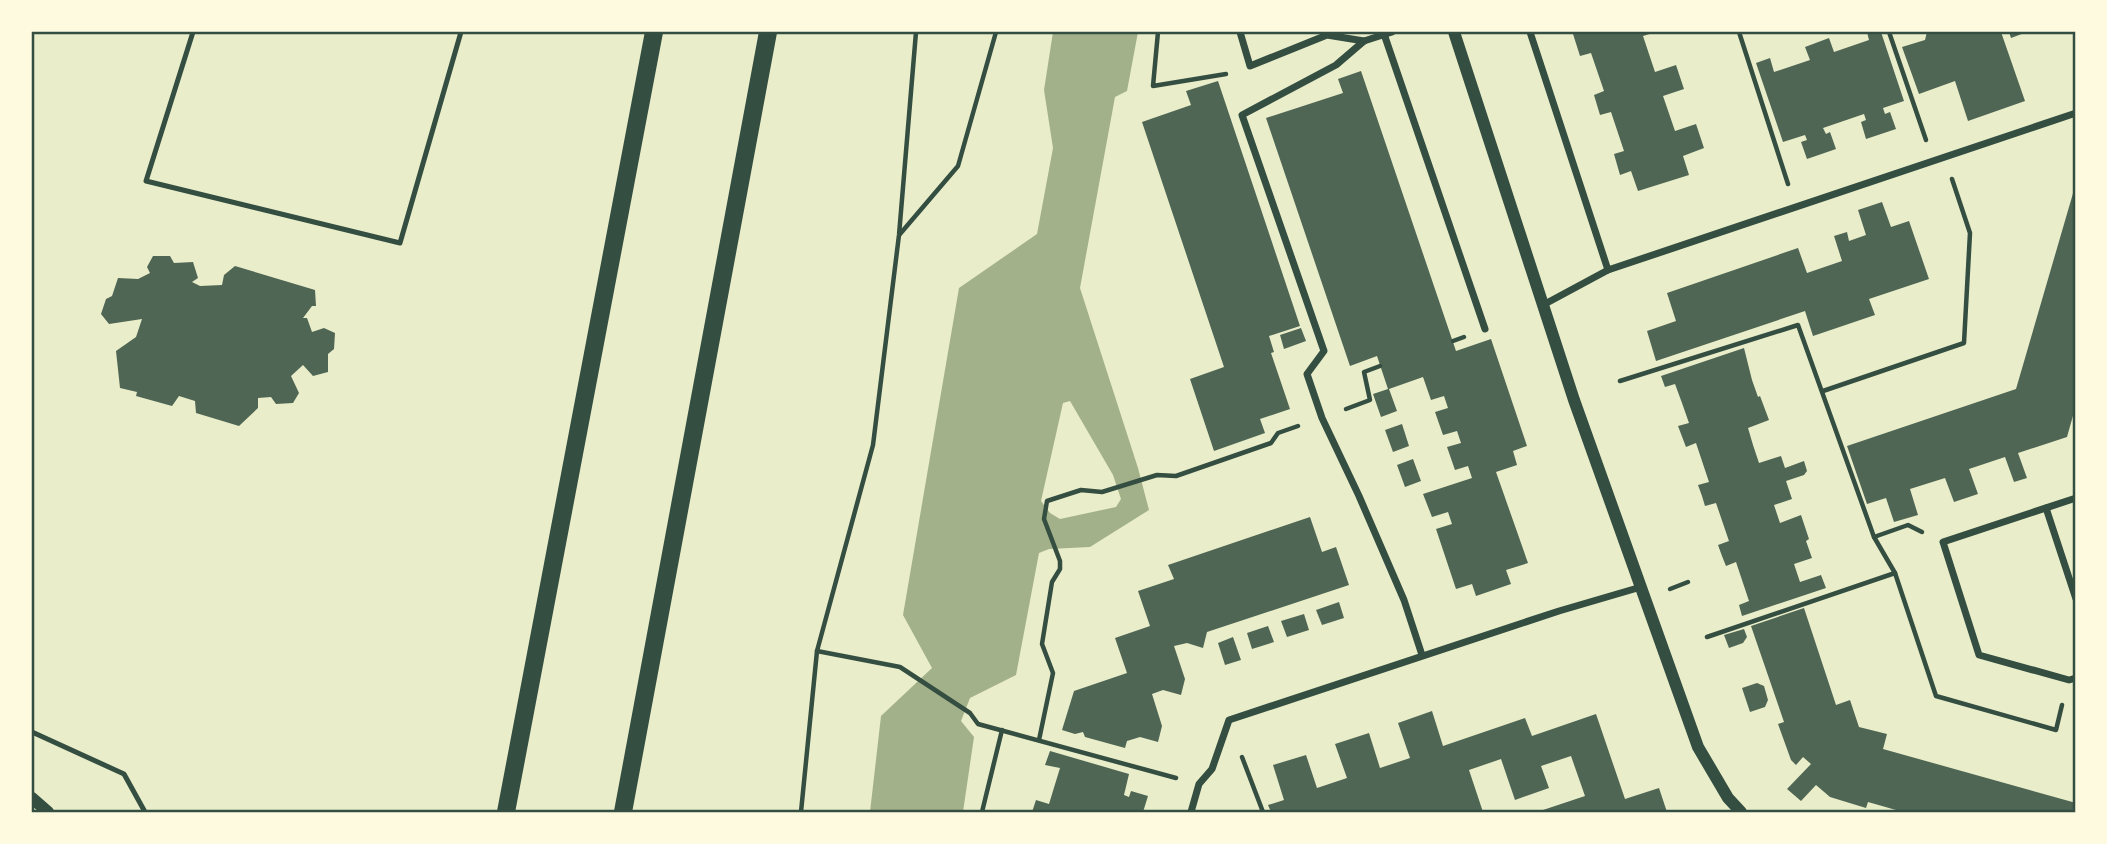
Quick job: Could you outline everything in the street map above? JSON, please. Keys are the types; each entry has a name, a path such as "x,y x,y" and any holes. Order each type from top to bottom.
{"main road":[{"path":"506,813 654,32"},
{"path":"623,813 768,32"}],"street":[{"path":"1240,32 1250,66 1327,35 1364,41"},
{"path":"1454,32 1543,305 1698,747 1728,798 1741,813"},
{"path":"1530,32 1608,270"},
{"path":"1422,655 1404,600 1322,418 1307,374 1324,351 1242,115 1336,65 1364,41 1388,33 1485,329"},
{"path":"1543,305 1608,270 2076,113"},
{"path":"2076,498 1943,542 1979,655 2069,680 2076,678"},
{"path":"2046,508 2076,599"},
{"path":"1191,813 1199,784 1212,769 1229,720 1422,655 1641,587"},
{"path":"32,798 48,813"}],"lane":[{"path":"193,32 146,181 400,243 461,32"},
{"path":"32,733 124,774 145,813"}],"path":[{"path":"801,813 817,651 873,445 899,235 916,32"},
{"path":"899,235 958,166 996,32"},
{"path":"1158,32 1153,86 1230,74 1250,66"},
{"path":"1739,32 1796,208"},
{"path":"1889,32 1934,162"},
{"path":"1823,391 1964,343 1970,233 1945,158"},
{"path":"1620,381 1798,325 1874,537 1895,573 1707,637"},
{"path":"1039,740 1053,673 1042,644 1052,582 1060,569 1060,561 1044,519 1047,500 1081,490 1102,492 1157,475 1176,476 1272,443 1278,433 1370,400 1364,372 1380,366"},
{"path":"1874,537 1908,525 1943,542"},
{"path":"817,651 900,667 970,713 978,724 1199,784"},
{"path":"1229,720 1263,813"},
{"path":"982,813 1002,730"}],"shaded area":[{"path":"1053,32 1138,32 1127,91 1115,97 1080,288 1149,510 1090,547 1049,549 1039,553 1016,675 970,698 961,721 974,737 963,812 870,812 881,716 932,668 903,615 959,288 1037,234 1053,148 1044,90","holes":["1070,401 1113,475 1121,499 1116,507 1060,519 1050,513 1041,501 1063,403"]}],"building":[{"path":"1656,32 1643,36 1655,72 1676,65 1684,89 1663,96 1675,131 1696,124 1704,148 1683,156 1689,175 1638,191 1631,171 1620,175 1614,154 1624,151 1611,112 1600,115 1594,95 1604,91 1591,53 1580,56 1573,34"},
{"path":"1867,32 1881,32 1904,101 1883,108 1885,114 1890,112 1896,129 1866,139 1861,122 1866,120 1864,114 1823,128 1826,134 1830,132 1836,149 1807,159 1801,142 1807,140 1805,135 1783,142 1756,63 1770,58 1774,72 1810,60 1805,47 1829,38 1834,52 1869,40"},
{"path":"1927,32 2001,32 2025,101 1968,121 1955,81 1919,94 1902,47 1925,40"},
{"path":"2009,32 2027,32 2011,38"},
{"path":"1361,71 1456,351 1491,339 1527,446 1513,451 1517,465 1496,472 1528,563 1506,570 1511,584 1476,596 1472,584 1456,589 1436,529 1452,524 1448,512 1432,517 1423,494 1472,478 1468,466 1455,470 1447,447 1461,443 1457,431 1443,435 1435,412 1448,408 1444,396 1431,400 1423,377 1389,389 1397,411 1381,417 1373,394 1388,389 1377,356 1350,366 1266,118 1343,93 1338,79"},
{"path":"1218,81 1300,326 1269,336 1274,352 1271,353 1290,409 1260,419 1265,433 1214,451 1190,379 1224,367 1142,122 1191,105 1186,91"},
{"path":"2076,183 2076,405 2067,437 2018,453 2027,478 2014,482 2005,457 1969,469 1978,494 1954,502 1945,478 1910,489 1918,515 1894,522 1886,498 1867,504 1847,446 2016,389"},
{"path":"1882,202 1891,227 1909,221 1929,279 1869,299 1875,315 1813,336 1805,311 1656,361 1647,331 1676,321 1667,293 1798,248 1807,273 1842,261 1834,236 1847,232 1849,241 1866,235 1858,210"},
{"path":"153,256 170,256 174,263 193,262 198,278 192,282 200,286 222,285 224,275 235,266 315,290 316,306 312,306 303,318 307,318 312,332 324,328 335,333 334,349 328,354 328,372 313,376 303,365 291,376 299,393 293,403 276,404 271,397 258,398 258,408 239,426 196,413 195,401 179,396 172,406 136,396 137,392 120,388 116,351 136,337 142,319 109,324 101,314 106,299 112,296 118,278 138,279 150,273 147,267"},
{"path":"1301,328 1306,341 1284,349 1280,335"},
{"path":"1744,348 1752,380 1769,420 1748,428 1759,463 1781,456 1785,468 1804,461 1807,471 1804,475 1786,481 1792,499 1774,505 1780,523 1801,515 1812,558 1794,564 1800,582 1821,575 1826,588 1742,616 1739,605 1749,601 1736,562 1726,566 1718,545 1729,541 1716,503 1705,506 1698,485 1709,482 1696,443 1686,447 1678,426 1689,423 1682,403 1675,384 1665,387 1661,376"},
{"path":"1402,424 1409,446 1393,452 1385,430"},
{"path":"1413,459 1421,481 1405,487 1397,465"},
{"path":"1310,517 1322,552 1336,547 1349,585 1207,632 1203,648 1187,643 1174,646 1185,679 1181,695 1163,690 1152,694 1162,726 1158,742 1140,737 1127,741 1125,748 1085,737 1083,732 1075,734 1062,730 1074,691 1127,673 1115,638 1150,626 1138,591 1174,579 1168,565"},
{"path":"1339,602 1344,618 1322,625 1316,610"},
{"path":"1804,608 1836,705 1850,700 1859,727 1887,734 1883,749 2076,803 2076,812 1903,812 1868,802 1866,808 1830,797 1816,785 1801,801 1787,789 1811,764 1803,757 1796,765 1791,760 1778,724 1784,722 1751,626"},
{"path":"1304,614 1309,630 1287,637 1281,621"},
{"path":"1268,626 1274,642 1252,649 1247,633"},
{"path":"1744,629 1747,637 1743,643 1729,648 1724,635"},
{"path":"1233,637 1241,660 1225,665 1218,643"},
{"path":"1757,683 1764,686 1768,700 1765,707 1750,712 1742,688"},
{"path":"1432,711 1443,746 1525,718 1532,736 1596,714 1625,799 1659,788 1667,812 1543,812 1585,796 1571,756 1541,766 1549,788 1515,800 1501,759 1469,770 1483,812 1271,812 1268,805 1284,800 1273,765 1306,755 1317,788 1347,778 1335,744 1369,733 1380,768 1410,758 1398,723"},
{"path":"1050,751 1129,774 1124,795 1129,797 1131,791 1148,796 1143,812 1032,812 1036,800 1049,804 1060,768 1045,765"}]}
